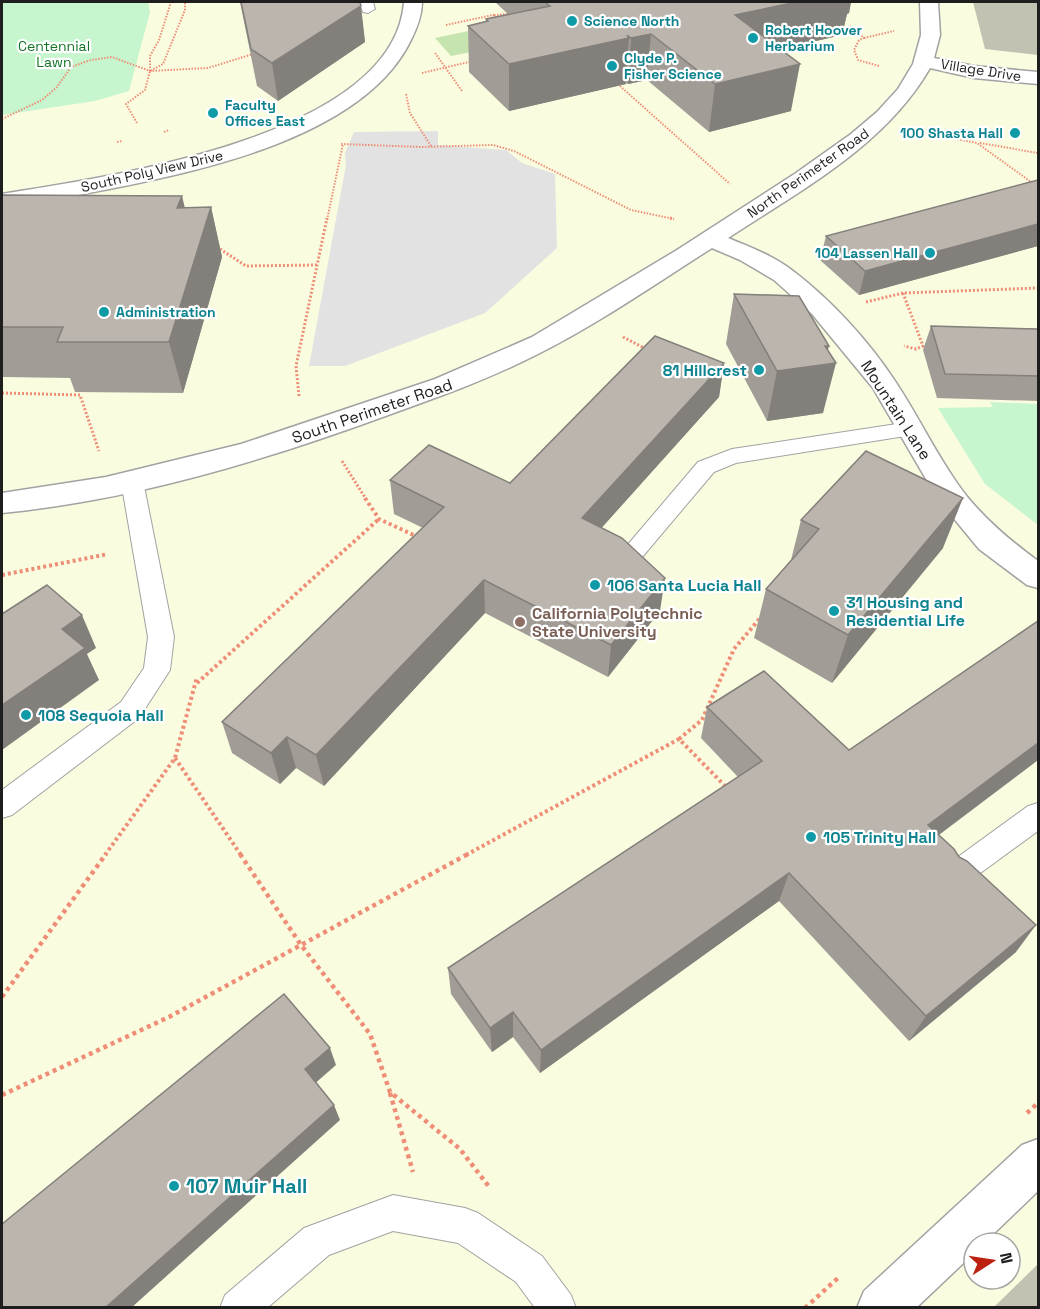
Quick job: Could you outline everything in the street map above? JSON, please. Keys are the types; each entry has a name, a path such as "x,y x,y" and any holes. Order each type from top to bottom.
{"street":[{"name":"South Poly View Drive","path":"2,201 209,161 299,127 352,96 371,81 392,58 405,35 413,2"},
{"name":"North Perimeter Road","path":"711,239 853,144 889,112 913,82 931,44 932,15 929,2"},
{"name":"Village Drive","path":"923,61 974,72 1038,78"},
{"name":"Mountain Lane","path":"711,239 783,275 821,309 884,384 947,492 990,541 1038,577"},
{"name":"South Perimeter Road","path":"2,503 132,481 234,456 321,430 476,374 530,348 711,239"},
{"path":"881,1308 1038,1161"}],"lane":[{"path":"625,562 706,467 732,456 910,429"},
{"path":"2,806 130,710 157,670 161,637 132,481"},
{"path":"954,876 1038,815"},
{"path":"238,1308 317,1241 393,1213 465,1226 529,1269 558,1308"}],"path":[{"path":"137,123 126,104 145,90 150,71 150,56 159,40 171,2"},
{"path":"150,71 163,64 185,10 184,2"},
{"path":"444,26 508,14"},
{"path":"494,15 504,24"},
{"path":"850,26 864,38"},
{"path":"879,66 858,60 854,50 859,40 894,31"},
{"path":"433,50 462,91"},
{"path":"2,119 33,107 52,95 63,82 71,67 91,60 112,57 150,71 208,68 254,54"},
{"path":"371,81 387,82 477,60"},
{"path":"402,78 410,113 431,147"},
{"path":"620,86 730,184"},
{"path":"164,132 169,130"},
{"path":"919,132 1038,153"},
{"path":"117,142 122,141"},
{"path":"977,143 1038,187"},
{"path":"299,396 296,366 343,144 431,147 493,145 514,151 631,210 675,219"},
{"path":"220,249 246,266 317,265"},
{"path":"923,346 903,292 1038,288"},
{"path":"621,336 652,352"},
{"path":"2,393 80,395 99,451"},
{"path":"342,461 379,519 420,538"},
{"path":"197,683 379,519"},
{"path":"2,575 115,552"},
{"path":"2,1095 169,1017 679,739 702,720 734,649 764,614"},
{"path":"2,997 175,758 197,683 197,673"},
{"path":"679,739 732,793"},
{"path":"175,758 301,945 370,1034 415,1178 405,1216"},
{"path":"390,1092 460,1149 496,1195"}],"shaded area":[{"name":"California Polytechnic State University","path":"2,2 1038,2 1038,1307 2,1308"},
{"path":"973,2 1038,2 1038,55 985,49"},
{"path":"438,131 438,145 506,150 522,163 555,174 557,248 485,313 345,366 309,366 346,165 345,153 354,132"},
{"path":"1038,1264 1038,1307 994,1307 1010,1291 1022,1291 1022,1280"}],"green space":[{"name":"Centennial Lawn","path":"2,2 148,2 150,12 129,91 95,101 2,115"},
{"path":"497,25 515,43 451,56 435,38"},
{"path":"990,402 1038,404 1038,525 985,484 938,408 993,407"}],"building":[{"path":"241,2 360,2 361,6 272,63 251,49"},
{"path":"545,2 797,2 735,15 800,64 715,84 651,34 631,38 627,35 629,38 509,64 468,26 488,21 486,19 550,6"},
{"path":"1038,180 1038,224 865,271 826,236"},
{"name":"Administration","path":"2,195 182,196 177,208 211,207 169,342 57,342 63,327 2,327"},
{"path":"734,294 799,296 829,346 825,346 836,363 777,371"},
{"path":"931,326 1038,329 1038,376 945,374"},
{"name":"106 Santa Lucia Hall","path":"655,336 724,363 582,518 622,538 665,578 611,645 484,580 316,755 287,737 271,753 222,722 444,507 390,480 429,445 510,483"},
{"path":"866,451 963,498 848,635 766,589 819,529 801,520"},
{"path":"47,585 82,615 62,629 85,648 2,705 2,614"},
{"name":"105 Trinity Hall","path":"1038,621 1038,743 928,825 954,849 959,857 967,861 1036,925 926,1016 789,873 541,1050 513,1012 490,1028 448,968 762,761 707,707 764,671 849,750"},
{"name":"107 Muir Hall","path":"284,994 330,1048 305,1069 334,1105 105,1308 2,1308 2,1224"}],"place":[{"name":"Science North","path":"572,21"},
{"name":"Robert Hoover Herbarium","path":"753,38"},
{"name":"Clyde P. Fisher Science","path":"612,66"},
{"name":"Faculty Offices East","path":"213,113"},
{"name":"100 Shasta Hall","path":"1015,133"},
{"name":"104 Lassen Hall","path":"930,253"},
{"name":"Administration","path":"104,312"},
{"name":"81 Hillcrest","path":"759,370"},
{"name":"106 Santa Lucia Hall","path":"595,585"},
{"name":"31 Housing and Residential Life","path":"834,611"},
{"name":"California Polytechnic State University","path":"520,622"},
{"name":"108 Sequoia Hall","path":"26,715"},
{"name":"105 Trinity Hall","path":"811,837"},
{"name":"107 Muir Hall","path":"174,1186"}]}
